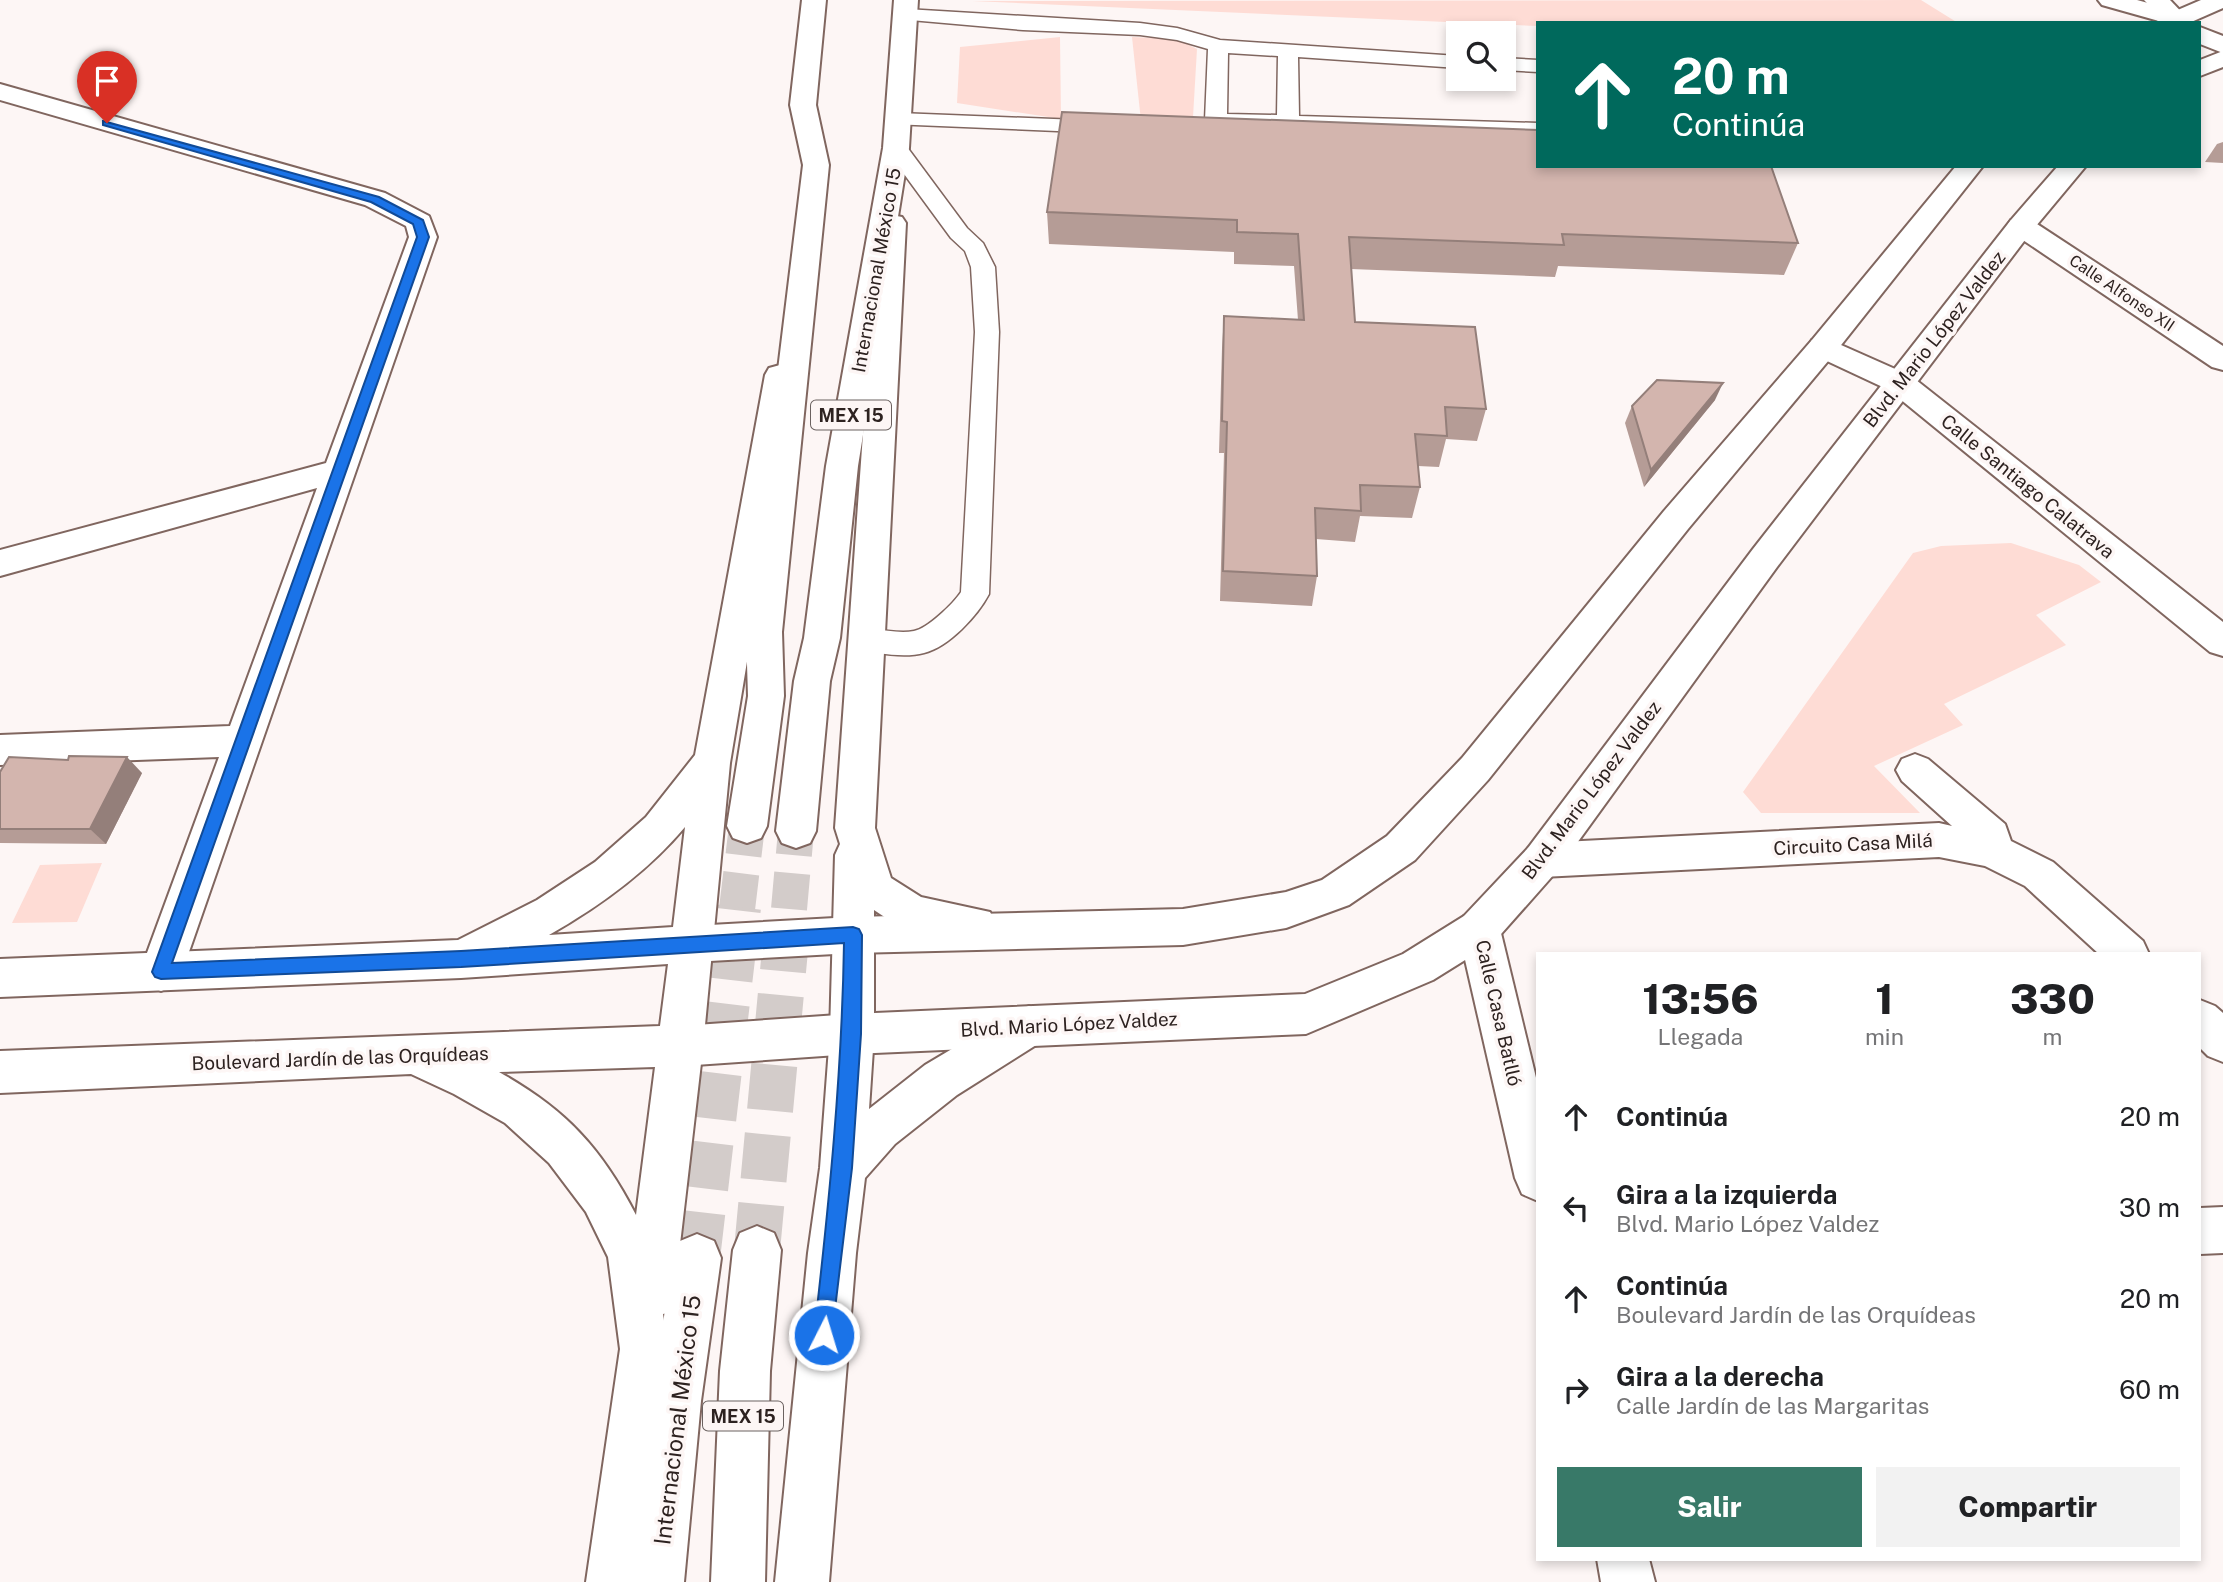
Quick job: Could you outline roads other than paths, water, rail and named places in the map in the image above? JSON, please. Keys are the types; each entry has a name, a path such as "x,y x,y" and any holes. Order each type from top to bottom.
{"street":[{"name":"MEX 15","path":"747,826 766,696 764,632 816,165 803,105 814,0"},
{"path":"2110,0 2170,16 2221,0"},
{"name":"Internacional México 15","path":"796,831 812,681 822,638 842,466 897,134 906,8"},
{"path":"2201,35 2223,46"},
{"path":"2201,69 2223,58"},
{"path":"0,92 375,199 419,222 423,237 161,972"},
{"path":"802,1582 832,1253 843,1168 852,1034 855,828 897,134"},
{"path":"0,978 461,959 853,935 1183,927 1286,909 1335,893 1401,848 1475,769 1676,520 1823,347 1968,168"},
{"name":"Blvd. Mario López Valdez","path":"681,1046 852,1034 1306,1014 1418,967 1479,929 1542,860 1765,558 2021,226 2071,168"},
{"path":"613,1582 681,1046 713,759 814,180"},
{"name":"Calle Alfonso XII","path":"2021,226 2223,360"},
{"name":"Calle Santiago Calatrava","path":"1823,347 1900,383 2223,642"},
{"path":"0,563 341,470"},
{"path":"0,750 244,741"},
{"path":"461,959 553,914 594,885 639,848 681,805 713,759"},
{"path":"1915,770 1991,836 1992,851"},
{"path":"855,828 875,889 912,913 1013,931"},
{"name":"Circuito Casa Milá","path":"1542,860 1939,839 1992,851 2039,874 2126,952"},
{"name":"Calle Casa Batlló","path":"1479,929 1536,1170"},
{"path":"2201,1021 2223,1042"},
{"path":"843,1168 878,1129 941,1080 1029,1026"},
{"name":"Boulevard Jardín de las Orquídeas","path":"0,1072 414,1054 681,1046"},
{"path":"414,1054 470,1079 521,1108 565,1147 602,1196 631,1253 643,1349"},
{"path":"2201,1231 2223,1230"},
{"name":"MEX 15","path":"738,1582 745,1371 757,1250"},
{"name":"Internacional México 15","path":"657,1582 677,1401 697,1258"},
{"path":"1623,1561 1628,1582"}],"lane":[{"path":"906,8 1065,27 1130,27 1184,33 1218,46 1446,61"},
{"path":"1216,120 1218,46"},
{"path":"1288,52 1288,120"},
{"path":"1516,65 1536,66"},
{"path":"1194,124 1216,120 1288,120 1536,128"},
{"path":"897,134 1128,127"},
{"path":"867,640 922,643 962,613 975,594 979,533 987,323 983,267 975,248 959,233 897,134"}],"tunnel":[{"path":"737,909 747,826"},
{"path":"789,909 796,831"},
{"path":"697,1258 738,907"},
{"path":"757,1250 789,907"}]}
